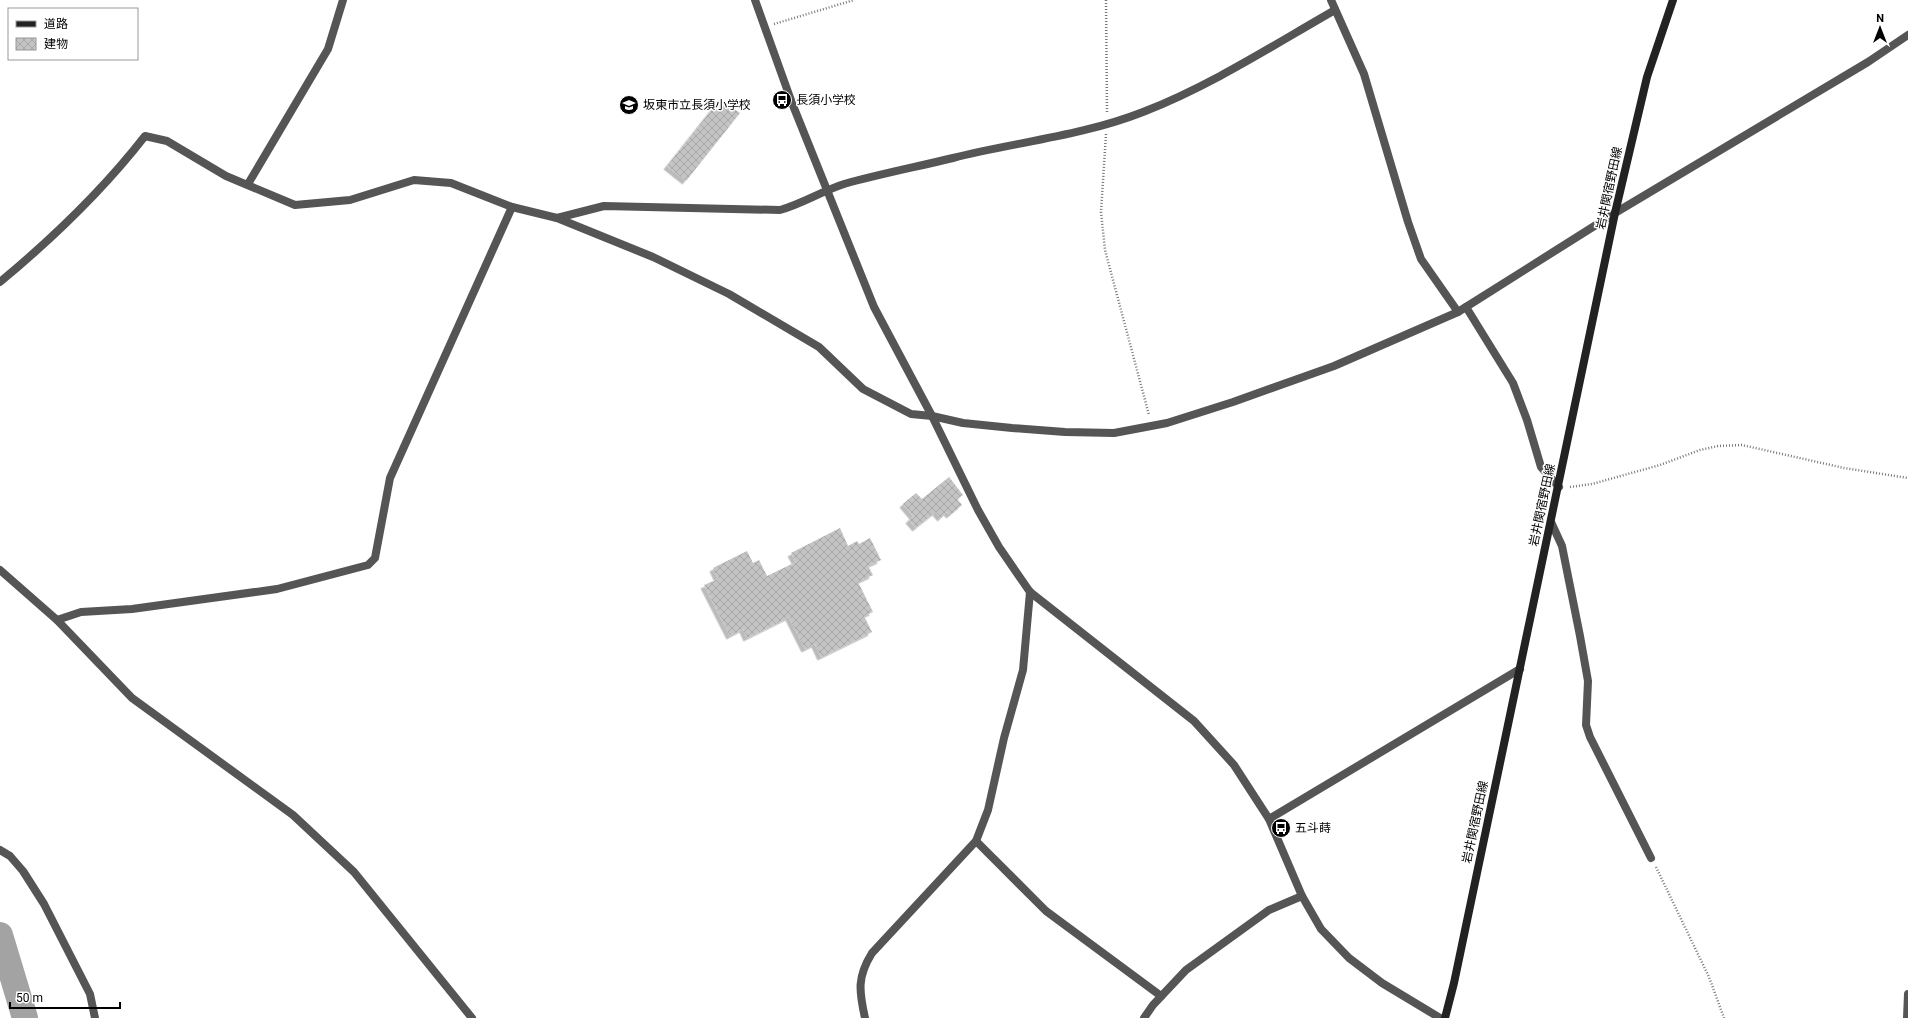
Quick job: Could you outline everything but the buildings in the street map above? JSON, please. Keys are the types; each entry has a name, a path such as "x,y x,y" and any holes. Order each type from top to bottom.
{"main road":[{"name":"岩井関宿野田線","path":"1445,1018 1454,983 1559,487 1615,213 1647,77 1673,0"}],"street":[{"path":"248,184 328,49 343,0"},
{"path":"755,0 792,103 874,306 932,416 978,510 999,547 1030,592 1194,721 1234,765 1269,819 1302,896 1321,929 1349,958 1382,983 1440,1018"},
{"path":"1331,0 1364,74 1408,222 1421,259 1458,312"},
{"path":"557,218 604,206 780,210 798,205 842,185 972,153 1043,140 1107,124 1157,106 1212,80 1335,10"},
{"path":"0,282 46,244 124,163 145,136 166,141 226,176 295,205 350,200 414,180 451,183 512,207 557,218 653,257 729,294 819,347 863,389 911,414 932,416 963,423 1065,432 1114,433 1167,423 1233,402 1334,366 1458,312 1615,213 1868,62 1908,35"},
{"path":"57,620 81,612 132,609 277,589 368,565 376,558 390,478 512,207"},
{"path":"1466,307 1513,383 1527,420 1541,467 1559,487"},
{"path":"1551,522 1562,546 1588,681 1586,725 1590,737 1651,858"},
{"path":"0,570 57,620 132,698 293,815 354,872 472,1018"},
{"path":"865,1018 860,984 863,968 872,953 976,841 988,810 1004,738 1023,670 1030,592"},
{"path":"1269,819 1520,669"},
{"path":"976,841 1046,911 1161,996"},
{"path":"0,850 10,856 23,871 44,904 90,994 94,1018"},
{"path":"1144,1018 1161,996 1186,970 1269,910 1302,896"},
{"path":"1907,1018 1908,994"}],"path":[{"path":"765,26 854,0"},
{"path":"1106,0 1107,124 1101,212 1105,250 1152,426"},
{"path":"1559,487 1571,488 1592,484 1660,465 1700,450 1718,446 1742,445 1844,468 1908,478"},
{"path":"1651,858 1709,977 1724,1018"}],"waterway":[{"path":"0,935 25,1018"}],"place":[{"name":"長須小学校","path":"782,100"},
{"name":"坂東市立長須小学校","path":"629,105"},
{"name":"五斗蒔","path":"1281,828"}]}
